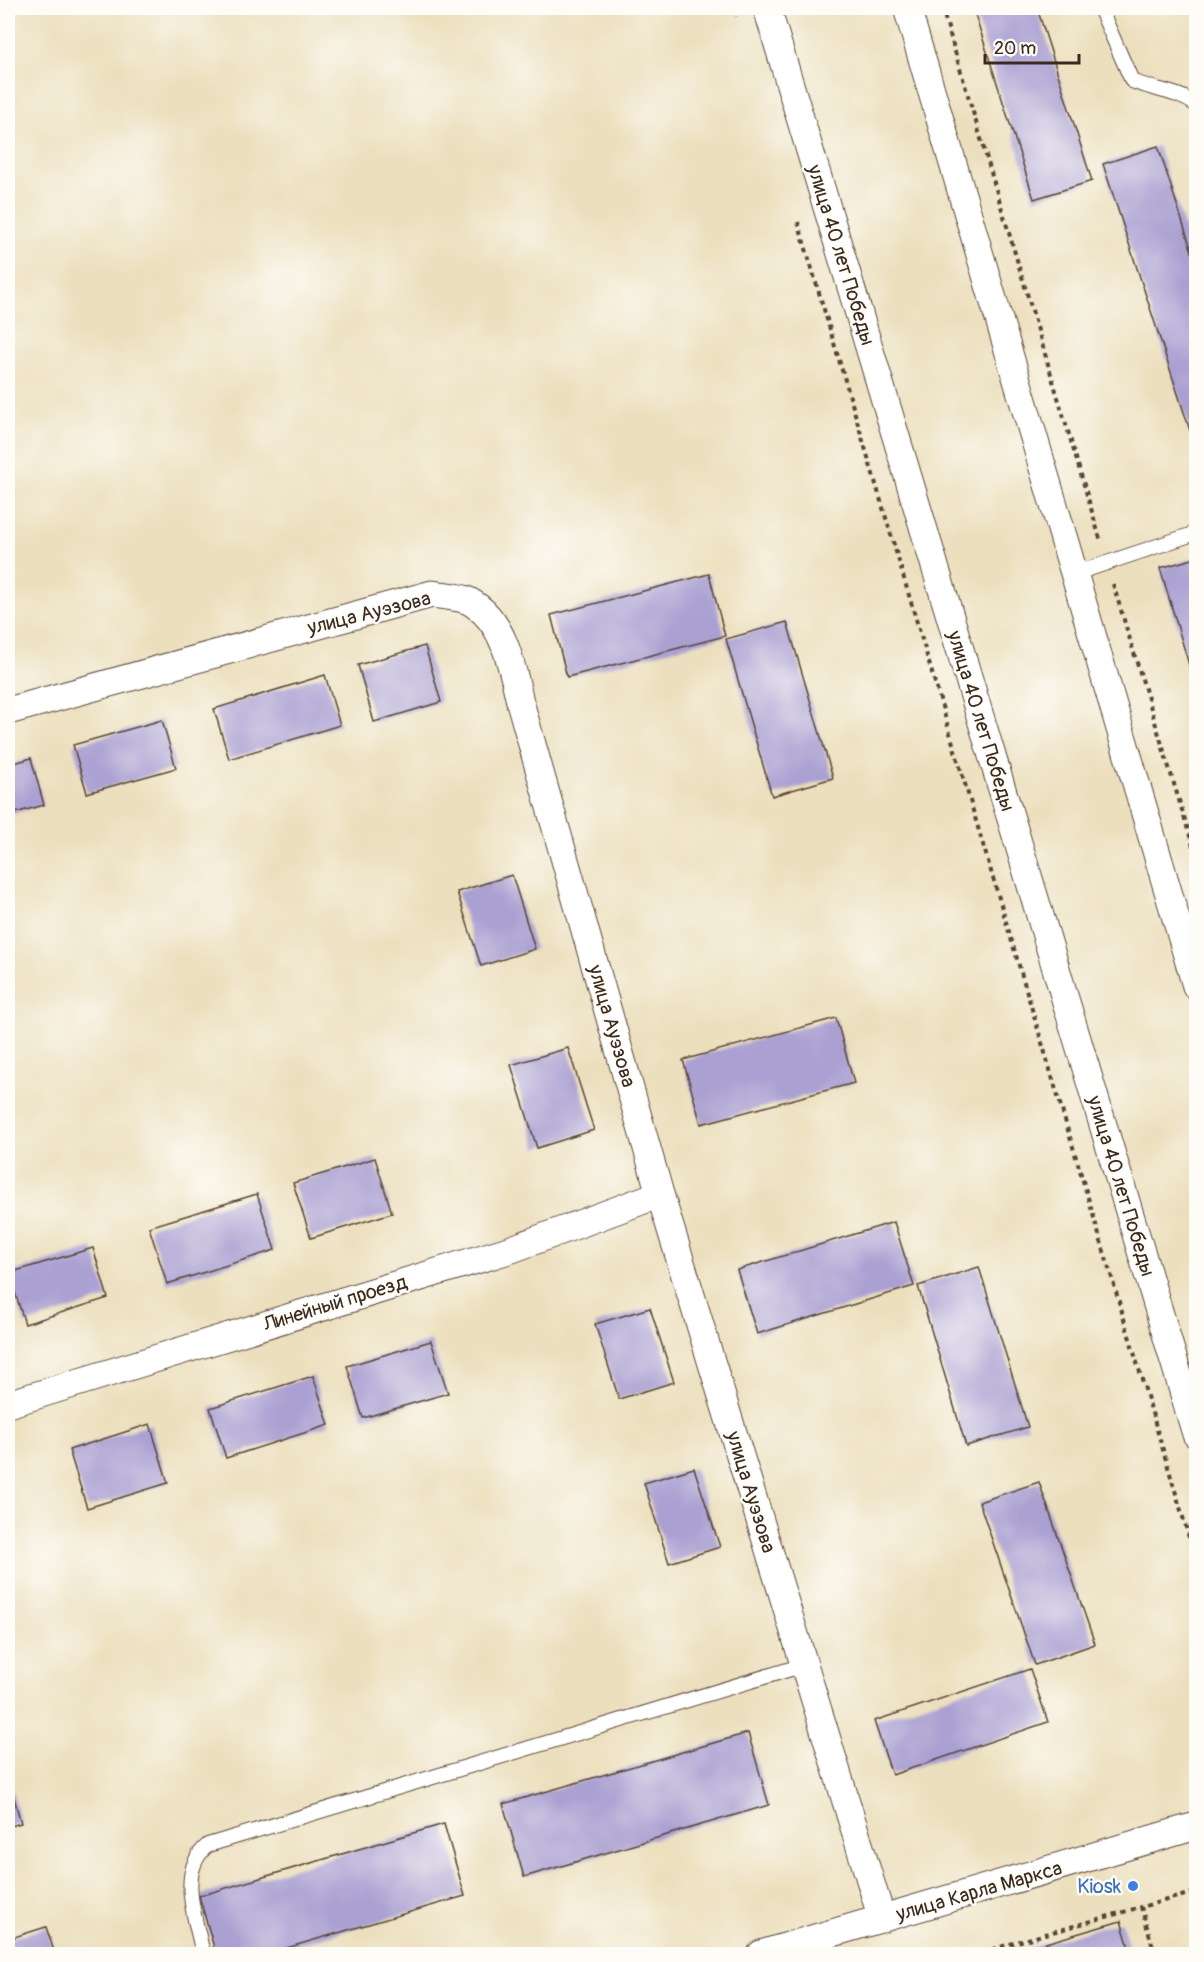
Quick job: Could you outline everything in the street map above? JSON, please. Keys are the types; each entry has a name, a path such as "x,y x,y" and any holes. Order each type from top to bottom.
{"street":[{"name":"улица 40 лет Победы","path":"767,8 1197,1434"},
{"path":"907,8 1197,986"},
{"name":"улица Ауэзова","path":"8,711 432,594 468,600 487,615 508,651 520,702 660,1194 882,1919"},
{"name":"Линейный проезд","path":"8,1404 512,1248 660,1194"},
{"name":"улица Карла Маркса","path":"761,1954 1197,1826"}],"lane":[{"path":"1100,8 1132,81 1151,89 1185,96 1197,105"},
{"path":"1074,574 1197,533"},
{"path":"203,1954 190,1883 190,1869 197,1854 208,1845 804,1665"}],"path":[{"path":"734,8 737,19"},
{"path":"942,8 1107,563 1197,856"},
{"path":"795,214 1197,1561"},
{"path":"975,1954 1197,1892"},
{"path":"1141,1907 1155,1954"}],"building":[{"path":"973,8 1037,8 1092,181 1034,199"},
{"path":"1158,146 1196,264 1196,449 1103,164"},
{"path":"1196,558 1196,688 1160,568"},
{"path":"709,574 725,636 567,677 551,615"},
{"path":"787,622 833,778 772,796 726,639"},
{"path":"425,646 441,702 374,722 358,665"},
{"path":"325,675 340,725 229,759 214,709"},
{"path":"162,720 176,768 87,793 73,745"},
{"path":"31,758 44,805 8,815 8,765"},
{"path":"512,875 535,949 481,966 457,892"},
{"path":"836,1018 854,1083 701,1124 683,1060"},
{"path":"568,1048 594,1130 537,1148 511,1065"},
{"path":"375,1158 392,1213 311,1238 293,1183"},
{"path":"257,1194 275,1250 167,1284 149,1227"},
{"path":"894,1222 914,1286 757,1334 737,1270"},
{"path":"93,1248 108,1298 25,1324 9,1273"},
{"path":"979,1267 1028,1427 966,1446 918,1286"},
{"path":"650,1308 674,1382 619,1399 595,1324"},
{"path":"431,1341 448,1393 363,1418 347,1366"},
{"path":"313,1376 329,1425 226,1458 210,1408"},
{"path":"150,1424 168,1483 87,1508 69,1450"},
{"path":"694,1468 720,1547 669,1563 644,1483"},
{"path":"1039,1482 1095,1644 1035,1665 979,1502"},
{"path":"1030,1669 1048,1722 892,1775 874,1721"},
{"path":"748,1733 769,1805 524,1877 503,1804"},
{"path":"8,1776 21,1823 8,1827"},
{"path":"444,1824 465,1896 266,1954 216,1954 199,1896"},
{"path":"1121,1921 1131,1954 1008,1954"},
{"path":"46,1927 55,1954 8,1954 8,1939"}],"place":[{"name":"Kiosk","path":"1133,1886"}]}
